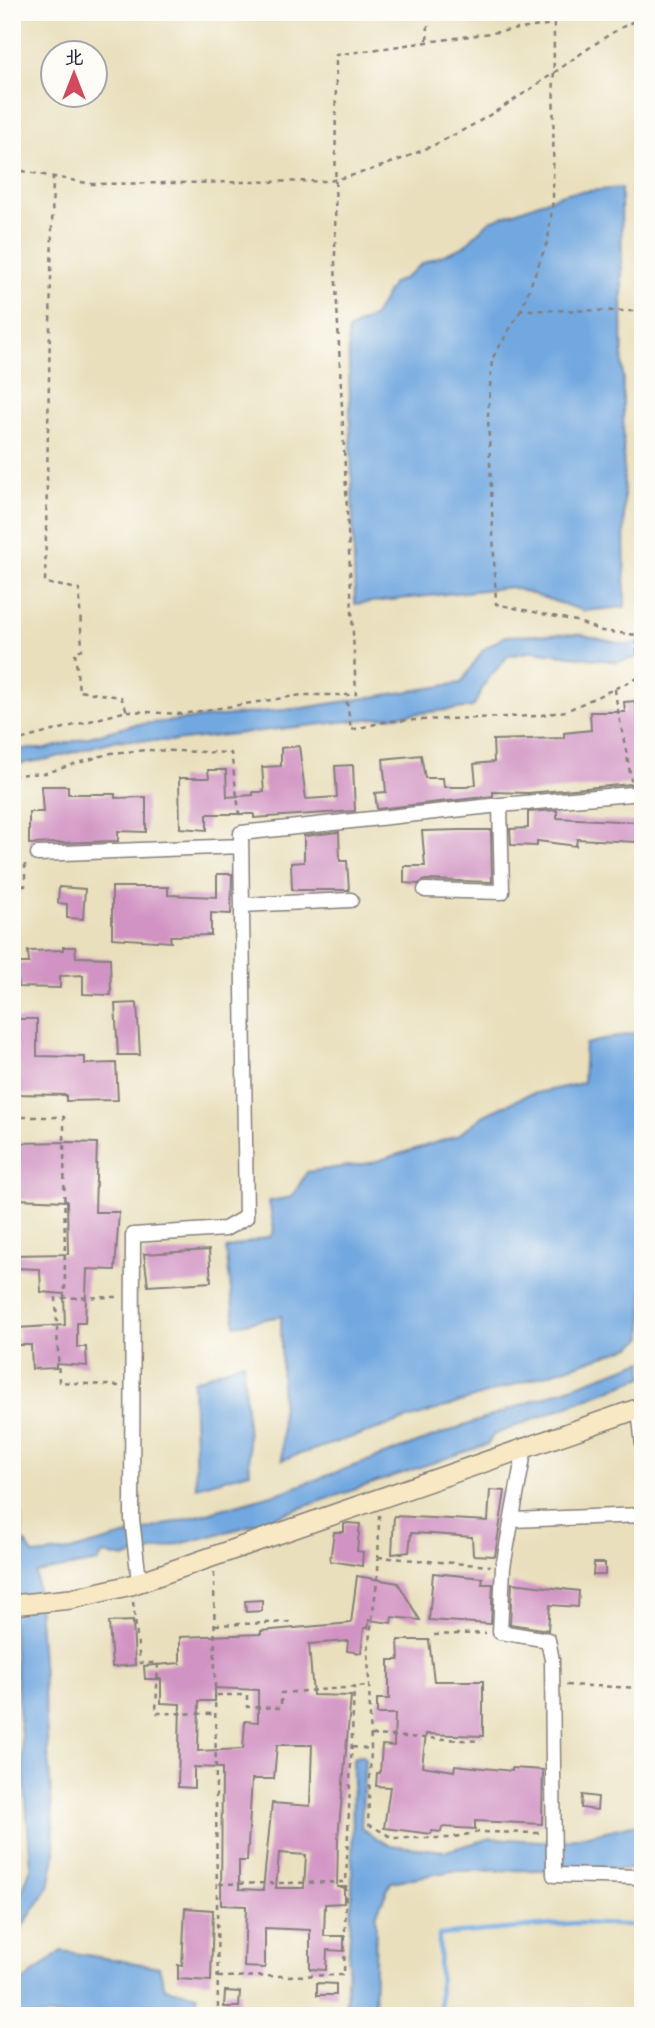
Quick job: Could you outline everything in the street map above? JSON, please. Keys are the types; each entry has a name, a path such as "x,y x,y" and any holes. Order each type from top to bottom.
{"street":[{"path":"38,854 241,840 500,804 638,793"},
{"path":"425,890 502,892 500,804"},
{"path":"135,1583 132,1519 133,1235 225,1229 246,1217 241,840"},
{"path":"242,905 351,900"},
{"path":"12,1605 71,1599 135,1583 641,1408 643,1447"},
{"path":"525,1447 503,1567 500,1632 548,1640 552,1684 554,1875 643,1877"},
{"path":"512,1520 643,1516"}],"path":[{"path":"427,42 429,12"},
{"path":"12,169 92,184 337,179 432,148 484,121 640,18"},
{"path":"640,18 637,635 643,708"},
{"path":"12,742 127,711 182,714 302,695 356,694 335,264 336,55 554,24 553,199 548,240 522,310 492,359 488,415 496,604 576,621 602,631 637,635"},
{"path":"53,175 45,583 79,589 82,649 75,652 79,691 121,697 127,711"},
{"path":"522,310 638,312"},
{"path":"346,695 351,730 388,721 536,716 566,711 641,677"},
{"path":"615,689 619,725 625,733 638,793"},
{"path":"12,775 46,773 111,753 148,750 231,753 241,840"},
{"path":"12,886 25,886 25,854 38,854"},
{"path":"12,1116 64,1117 65,1298"},
{"path":"132,1387 59,1382 56,1298 133,1297"},
{"path":"379,1498 378,1556 368,1649 371,1735 368,1824 393,1838 450,1838 480,1832 554,1833"},
{"path":"214,1556 218,2016"},
{"path":"378,1556 503,1567"},
{"path":"135,1583 140,1663 158,1663 156,1713 217,1714"},
{"path":"215,1625 292,1622"},
{"path":"434,1635 500,1632"},
{"path":"552,1684 643,1688"},
{"path":"217,1695 247,1695 247,1707 281,1708 281,1693 369,1686"},
{"path":"218,1977 344,1975 354,1687"},
{"path":"371,1735 481,1741"},
{"path":"352,1748 371,1749"},
{"path":"218,1884 346,1882"}],"water":[{"path":"621,188 625,607 584,611 511,587 355,604 348,330 374,316 393,283 403,279 423,263 463,247 490,221 566,193"},
{"path":"578,634 627,645 643,641 643,656 618,662 533,651 508,656 487,680 473,707 174,741 117,740 49,759 12,765 12,749 46,749 132,725 303,708 461,683 483,650 505,636"},
{"path":"643,1031 643,1337 631,1347 282,1460 281,1316 235,1325 226,1249 271,1236 274,1230 269,1201 292,1197 307,1172 370,1163 457,1136 484,1115 527,1095 583,1083 585,1044"},
{"path":"643,1361 643,1377 493,1435 488,1444 245,1527 126,1558 103,1554 98,1562 36,1573 55,1855 49,1887 12,1942 12,1919 31,1867 12,1616 12,1441 23,1540 34,1555 70,1551 279,1493"},
{"path":"243,1362 250,1472 196,1487 193,1381"},
{"path":"361,1755 365,1759 361,1828 388,1845 446,1851 491,1838 556,1842 633,1825 643,1826 643,1869 452,1871 391,1882 376,1915 374,2016 345,2016 352,1898 353,1758"},
{"path":"62,1951 159,1967 165,1988 197,1995 197,2016 16,2016 18,1985"}],"building":[{"path":"636,701 643,783 528,793 493,792 493,796 377,809 375,793 386,792 383,759 421,755 425,778 443,778 444,787 467,787 476,784 474,764 494,762 493,740 564,738 564,733 591,730 590,712 625,712 624,702"},
{"path":"299,746 306,799 337,797 335,766 353,765 355,811 254,818 254,814 207,814 207,830 180,828 179,778 209,778 208,770 226,770 227,797 253,795 253,792 264,792 262,767 281,766 281,748"},
{"path":"41,786 68,786 68,794 115,794 115,798 146,797 146,832 118,831 118,841 29,844 29,812 43,812"},
{"path":"557,810 557,818 638,822 637,842 577,839 576,846 537,841 537,846 511,845 510,829 528,828 528,812"},
{"path":"491,830 492,882 425,880 418,884 404,883 404,866 425,866 422,831"},
{"path":"339,832 340,861 347,861 349,890 292,890 291,863 304,862 304,836"},
{"path":"217,874 232,874 231,914 211,913 211,935 170,936 171,942 112,938 112,887 168,887 168,895 217,897"},
{"path":"59,887 85,889 83,919 67,918 67,904 58,903"},
{"path":"63,947 75,947 76,957 110,958 111,995 83,994 83,975 60,976 60,988 18,987 16,963 29,963 28,951 63,950"},
{"path":"137,1003 140,1055 118,1055 115,1004"},
{"path":"12,1019 37,1019 37,1056 85,1057 85,1064 116,1063 118,1100 66,1101 66,1095 16,1094"},
{"path":"15,1143 97,1143 95,1212 119,1212 115,1270 87,1269 85,1323 77,1323 77,1347 86,1347 87,1366 56,1364 56,1368 32,1369 31,1345 19,1345 18,1328 65,1325 64,1294 41,1292 40,1269 12,1268 12,1255 68,1254 67,1201 15,1199"},
{"path":"209,1250 211,1282 148,1286 144,1254"},
{"path":"490,1490 505,1491 495,1556 473,1555 472,1537 411,1533 409,1552 392,1554 394,1516 488,1521"},
{"path":"344,1524 360,1524 357,1551 363,1552 362,1566 330,1561 334,1532 344,1532"},
{"path":"594,1563 605,1563 605,1575 593,1575"},
{"path":"433,1573 483,1578 482,1584 493,1584 491,1624 429,1620"},
{"path":"357,1576 398,1583 420,1620 392,1617 391,1623 369,1620 368,1628 364,1628 361,1653 347,1651 348,1641 309,1644 313,1695 351,1696 338,1838 337,1887 344,1887 344,1903 325,1904 324,1936 344,1936 344,1951 327,1950 326,1970 310,1969 310,1930 265,1928 265,1968 244,1967 246,1906 221,1905 222,1768 194,1767 194,1788 178,1787 180,1704 161,1703 161,1679 145,1679 144,1666 180,1663 180,1637 261,1634 261,1631 351,1623","holes":["215,1688 258,1690 258,1722 245,1721 243,1749 198,1751 199,1701 215,1701","277,1745 312,1745 310,1806 272,1803 263,1890 239,1889 239,1861 247,1861 252,1779 274,1779","279,1853 306,1855 304,1888 276,1888"]},
{"path":"512,1583 579,1591 578,1607 550,1605 548,1630 510,1624"},
{"path":"262,1600 262,1611 246,1612 245,1601"},
{"path":"133,1621 135,1665 112,1667 109,1622"},
{"path":"398,1640 429,1640 434,1681 483,1681 483,1736 426,1734 422,1766 454,1771 455,1765 512,1771 512,1768 543,1770 542,1824 475,1821 475,1829 442,1827 441,1832 432,1831 431,1834 384,1828 390,1787 376,1786 377,1773 380,1773 382,1745 394,1746 395,1714 377,1714 377,1699 389,1699 389,1660 399,1660"},
{"path":"582,1795 598,1797 597,1810 581,1808"},
{"path":"185,1908 213,1910 211,1981 178,1979 178,1965 182,1966"},
{"path":"317,1983 336,1984 336,1995 317,1995"},
{"path":"225,1991 240,1992 239,2007 224,2007"}],"waterway":[{"path":"440,2016 439,1935 576,1923 643,1926"}]}
